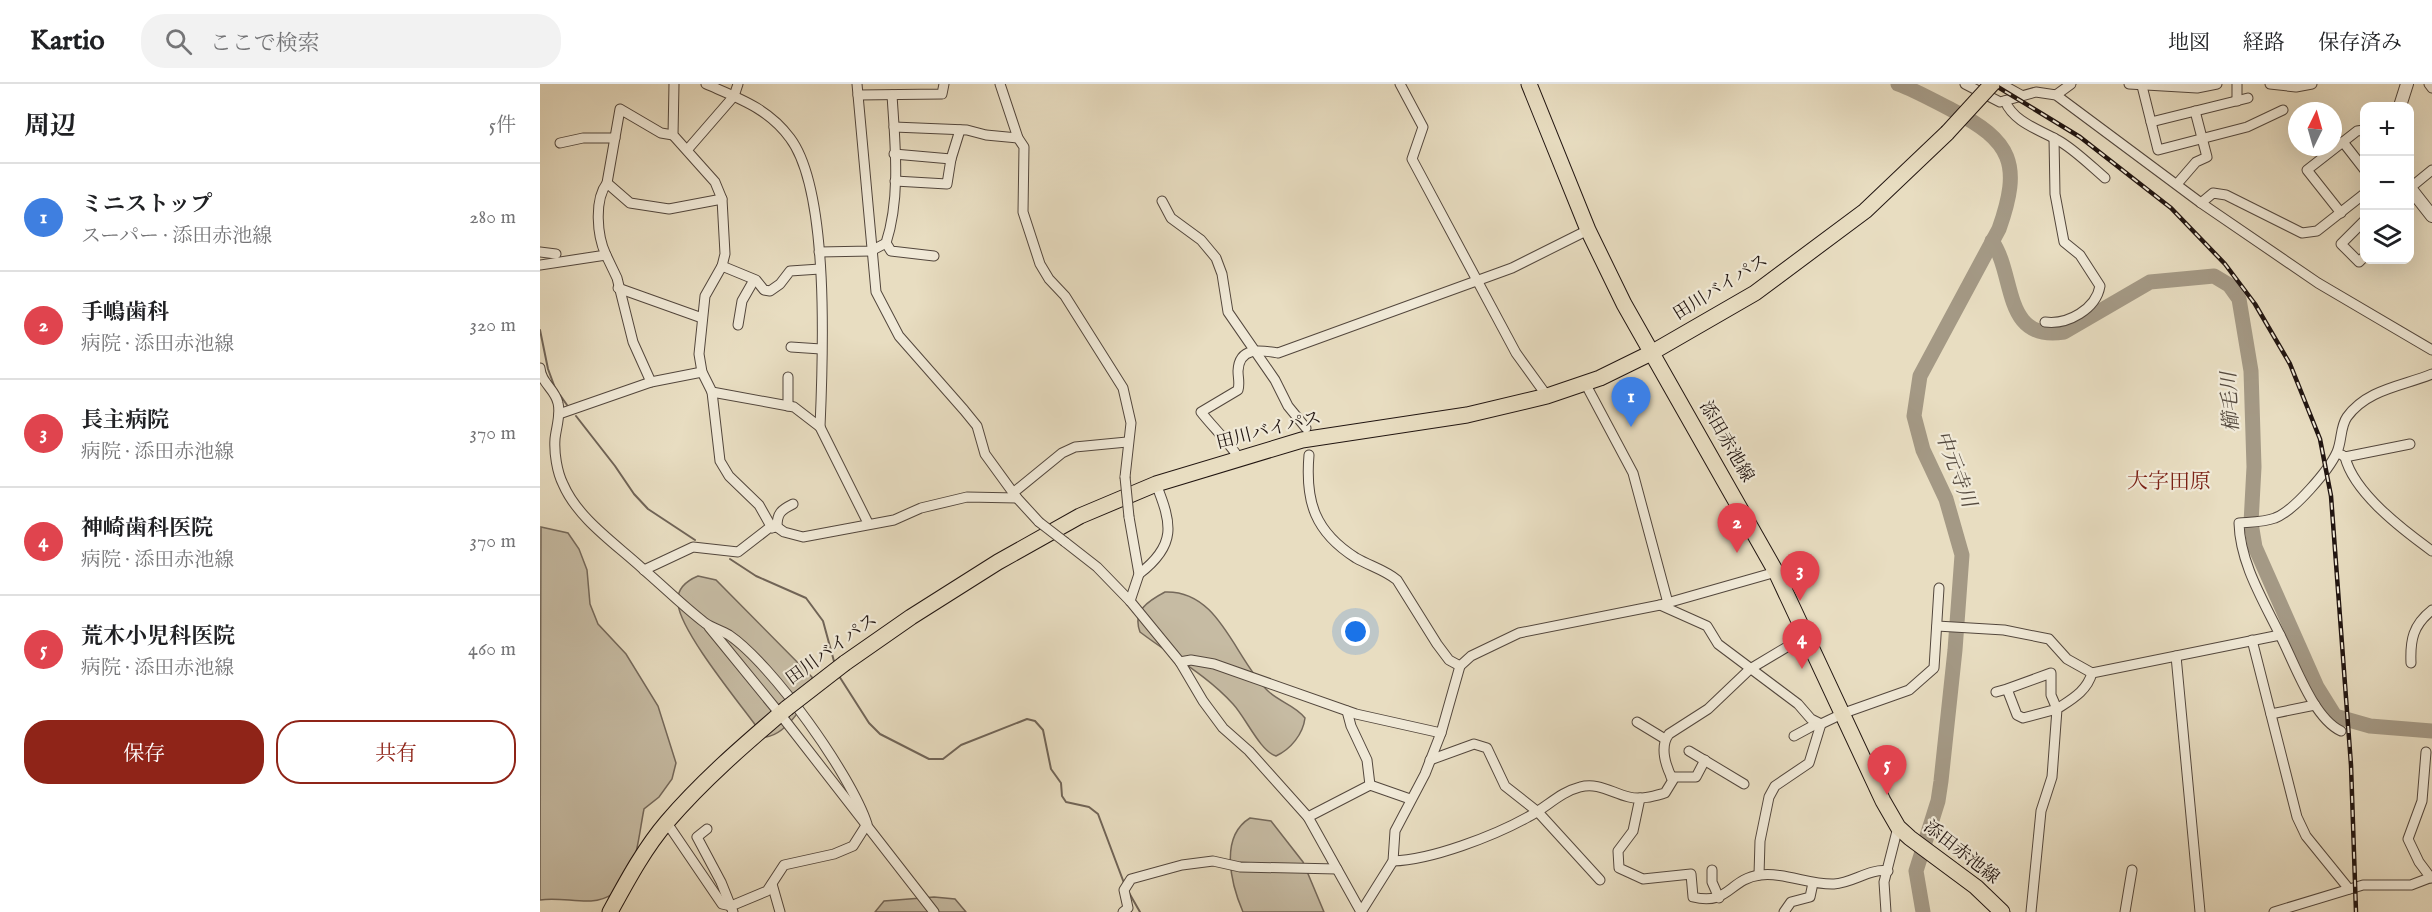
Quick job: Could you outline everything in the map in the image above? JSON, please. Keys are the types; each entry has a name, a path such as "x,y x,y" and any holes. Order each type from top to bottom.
{"main road":[{"name":"添田赤池線","path":"1529,84 1588,230 1651,353 1776,573 1844,713 1874,783 1898,827 2002,912"},
{"name":"田川バイパス","path":"610,912 646,851 666,823 723,763 845,663 911,617 998,562 1080,516 1156,484 1302,440 1467,415 1547,396 1585,383 1651,353 1755,293 1865,211 1947,133 1992,84"}],"street":[{"path":"673,135 674,84"},
{"path":"706,84 751,102 765,112 789,137 809,179 820,269 820,427"},
{"path":"688,149 734,96 738,84"},
{"path":"857,84 868,178 871,251 876,292 899,336 977,426 985,454 1015,495 1039,522 1097,567 1130,601 1180,662 1203,701 1223,728 1249,752 1308,817 1361,912 1393,861 1395,831 1441,733 1460,666 1483,648 1519,633 1664,604 1776,573"},
{"path":"858,95 942,94 944,84"},
{"path":"1000,84 1018,138 1024,147 1023,212 1040,264 1049,279 1065,296 1123,388 1131,423 1127,442 1125,477 1138,574 1130,601"},
{"path":"1400,84 1423,127 1412,159 1516,353 1547,396"},
{"path":"1965,84 1994,99 2005,101 2021,94 2036,92 2056,95 2201,202 2318,283 2432,350"},
{"path":"2001,84 2021,94"},
{"path":"2129,84 2197,88 2217,84"},
{"path":"2237,84 2237,101"},
{"path":"2270,84 2296,87 2312,84"},
{"path":"2401,102 2407,84"},
{"path":"2429,84 2432,88"},
{"path":"2056,95 2068,85"},
{"path":"2142,86 2158,150 2156,157 2159,171"},
{"path":"819,252 871,251 886,243 891,228 895,180 892,95"},
{"path":"2151,122 2248,98"},
{"path":"2005,101 2009,112 2054,138 2105,178"},
{"path":"651,382 633,342 617,278 600,242 602,190 607,183 620,110 661,133 673,135 688,149 715,182 722,199 725,254 722,266 705,296 699,354 702,372 712,392 715,437 720,461 729,476 759,506 774,527 803,537 868,523 894,520 921,508 967,497 1015,495 1062,453 1075,447 1127,442"},
{"path":"2158,150 2247,127 2283,110"},
{"path":"2177,184 2196,162 2206,157 2195,111"},
{"path":"894,127 960,130 1018,138"},
{"path":"895,180 947,184 951,159 960,130"},
{"path":"2341,213 2307,170 2360,131"},
{"path":"560,143 583,138 615,138"},
{"path":"2045,322 2066,322 2084,310 2098,296 2100,285 2080,255 2064,242 2055,194 2054,138"},
{"path":"2343,142 2360,164"},
{"path":"894,154 951,159"},
{"path":"2414,185 2432,170"},
{"path":"607,183 630,203 669,209 722,199"},
{"path":"2201,202 2213,193 2226,195 2302,233 2317,231 2360,197"},
{"path":"2414,193 2432,216"},
{"path":"1162,201 1171,218 1201,240 1216,258 1222,274 1228,312 1275,380 1288,406 1306,428"},
{"path":"2360,225 2342,244 2360,261"},
{"path":"1239,459 1236,450 1221,439 1201,412 1238,390 1239,365 1246,353 1255,349 1278,353 1512,268 1588,230"},
{"path":"886,243 891,251 934,256"},
{"path":"540,252 543,255 556,254"},
{"path":"540,265 606,255"},
{"path":"722,266 753,280 764,290 770,291 780,284 790,271 820,269"},
{"path":"738,326 742,301 753,280"},
{"path":"618,288 702,318"},
{"path":"791,347 821,349"},
{"path":"559,414 651,382 702,372"},
{"path":"540,374 555,396 559,414 555,442 562,483 572,501 595,526 707,625 784,711 895,864 934,912"},
{"path":"2340,731 2326,722 2315,705 2252,578 2239,539 2239,523 2274,519 2302,500 2341,454 2347,417 2357,406 2391,386 2432,374"},
{"path":"788,377 788,406"},
{"path":"1585,383 1633,473 1664,604 1707,626 1718,644 1798,704 1811,720 1819,724"},
{"path":"712,392 755,402 794,407 820,427 868,523"},
{"path":"2341,454 2410,444"},
{"path":"2341,454 2357,484 2410,535 2432,551"},
{"path":"1309,455 1308,497 1327,534 1358,559 1397,580 1437,644 1449,660 1460,666"},
{"path":"1138,574 1156,561 1169,527 1168,516 1156,484"},
{"path":"644,570 693,547 738,552 774,527 777,516 793,504"},
{"path":"1794,736 1844,713 1909,690 1934,668 1939,588"},
{"path":"2411,663 2411,636 2432,610"},
{"path":"707,625 729,635 773,677 847,781 862,807 867,824 853,846 834,854 784,866 775,876 767,891 732,909"},
{"path":"1937,626 2004,630 2049,639 2067,658 2092,673 2280,635"},
{"path":"1393,861 1411,860 1439,853 1538,812 1562,794 1582,786 1606,788 1629,797 1640,798 1665,793 1670,788 1671,777 1664,753 1665,740 1669,734 1707,709 1750,669 1807,635"},
{"path":"2252,640 2297,817 2306,836 2349,889"},
{"path":"2176,656 2200,912"},
{"path":"1180,662 1191,660 1214,664 1347,711 1441,733"},
{"path":"1996,692 2052,673 2051,695 2057,709 2052,777 2041,811 2031,912"},
{"path":"2007,689 2017,715 2023,717 2057,709 2078,696 2089,684 2092,673"},
{"path":"2271,714 2315,705"},
{"path":"1347,711 1351,726 1367,760 1370,785"},
{"path":"1637,722 1665,740"},
{"path":"1760,875 1760,841 1769,797 1775,786 1809,763 1819,724"},
{"path":"1430,760 1474,744 1487,748 1505,786 1538,812 1600,880"},
{"path":"1689,751 1744,784"},
{"path":"2274,912 2304,908 2363,885 2411,885 2431,877 2408,839 2422,801 2426,752"},
{"path":"1671,777 1696,777 1705,760"},
{"path":"1308,817 1370,785 1410,798"},
{"path":"1640,798 1633,831 1618,851 1619,868 1643,879 1691,874 1692,897 1709,901 1719,898 1736,884 1760,875 1813,883 1847,883 1880,870 1888,871"},
{"path":"666,823 722,904 732,909"},
{"path":"1886,912 1883,892 1898,827"},
{"path":"707,830 697,837 732,909"},
{"path":"1123,912 1128,908 1126,888 1131,879 1136,876 1213,861 1240,867 1337,869"},
{"path":"1712,870 1712,882 1719,898"},
{"path":"2125,912 2132,870"},
{"path":"1784,912 1791,902 1810,897 1813,883"},
{"path":"772,884 780,912"}],"shaded area":[{"path":"541,527 568,533 579,549 587,570 590,604 598,624 626,654 658,706 676,763 672,779 659,797 644,809 636,852 626,880 606,898 591,901 540,900"},
{"path":"698,576 716,580 812,677 808,694 797,713 790,722 774,734 766,737 762,734 701,650 682,617 678,604 680,590 686,583"},
{"path":"1165,592 1184,594 1200,602 1224,628 1256,677 1268,691 1305,718 1299,735 1287,749 1276,756 1270,753 1223,694 1140,632 1138,618 1143,607"},
{"path":"1250,818 1271,821 1303,862 1324,912 1243,912 1230,862 1234,837 1240,826"},
{"path":"934,897 955,899 966,912 875,912 884,901"}],"waterway":[{"name":"中元寺川","path":"1898,84 1952,110 1988,133 2007,157 2010,171 2010,187 1999,229 1920,376 1914,416 1923,450 1946,499 1962,555 1955,650 1941,781 1938,801 1916,871 1923,912"},
{"name":"櫛毛川","path":"1992,241 2020,317 2030,327 2044,332 2064,332 2150,282 2214,276 2229,285 2239,299 2251,371 2254,467 2251,523 2255,547 2317,687 2335,716 2370,726 2432,731"},
{"path":"540,330 548,369 555,388"},
{"path":"560,395 567,405"},
{"path":"576,416 634,494 648,509 695,540"},
{"path":"730,559 756,576 806,598 823,621 835,665"},
{"path":"839,676 869,723 880,734 929,759 943,759 961,745 1027,719 1035,721 1043,730 1051,769 1061,783 1062,796 1066,802 1089,807 1098,814 1124,883"},
{"path":"1128,891 1140,912"}],"railway":[{"path":"1993,84 2080,137 2171,208 2225,264 2255,304 2290,364 2320,439 2331,496 2351,765 2356,912"}],"place":[{"name":"ミニストップ","path":"1631,427"},
{"name":"手嶋歯科","path":"1737,553"},
{"name":"長主病院","path":"1800,601"},
{"name":"神崎歯科医院","path":"1802,669"},
{"name":"荒木小児科医院","path":"1887,795"}],"district":[{"name":"大字田原","path":"2169,482"}]}
